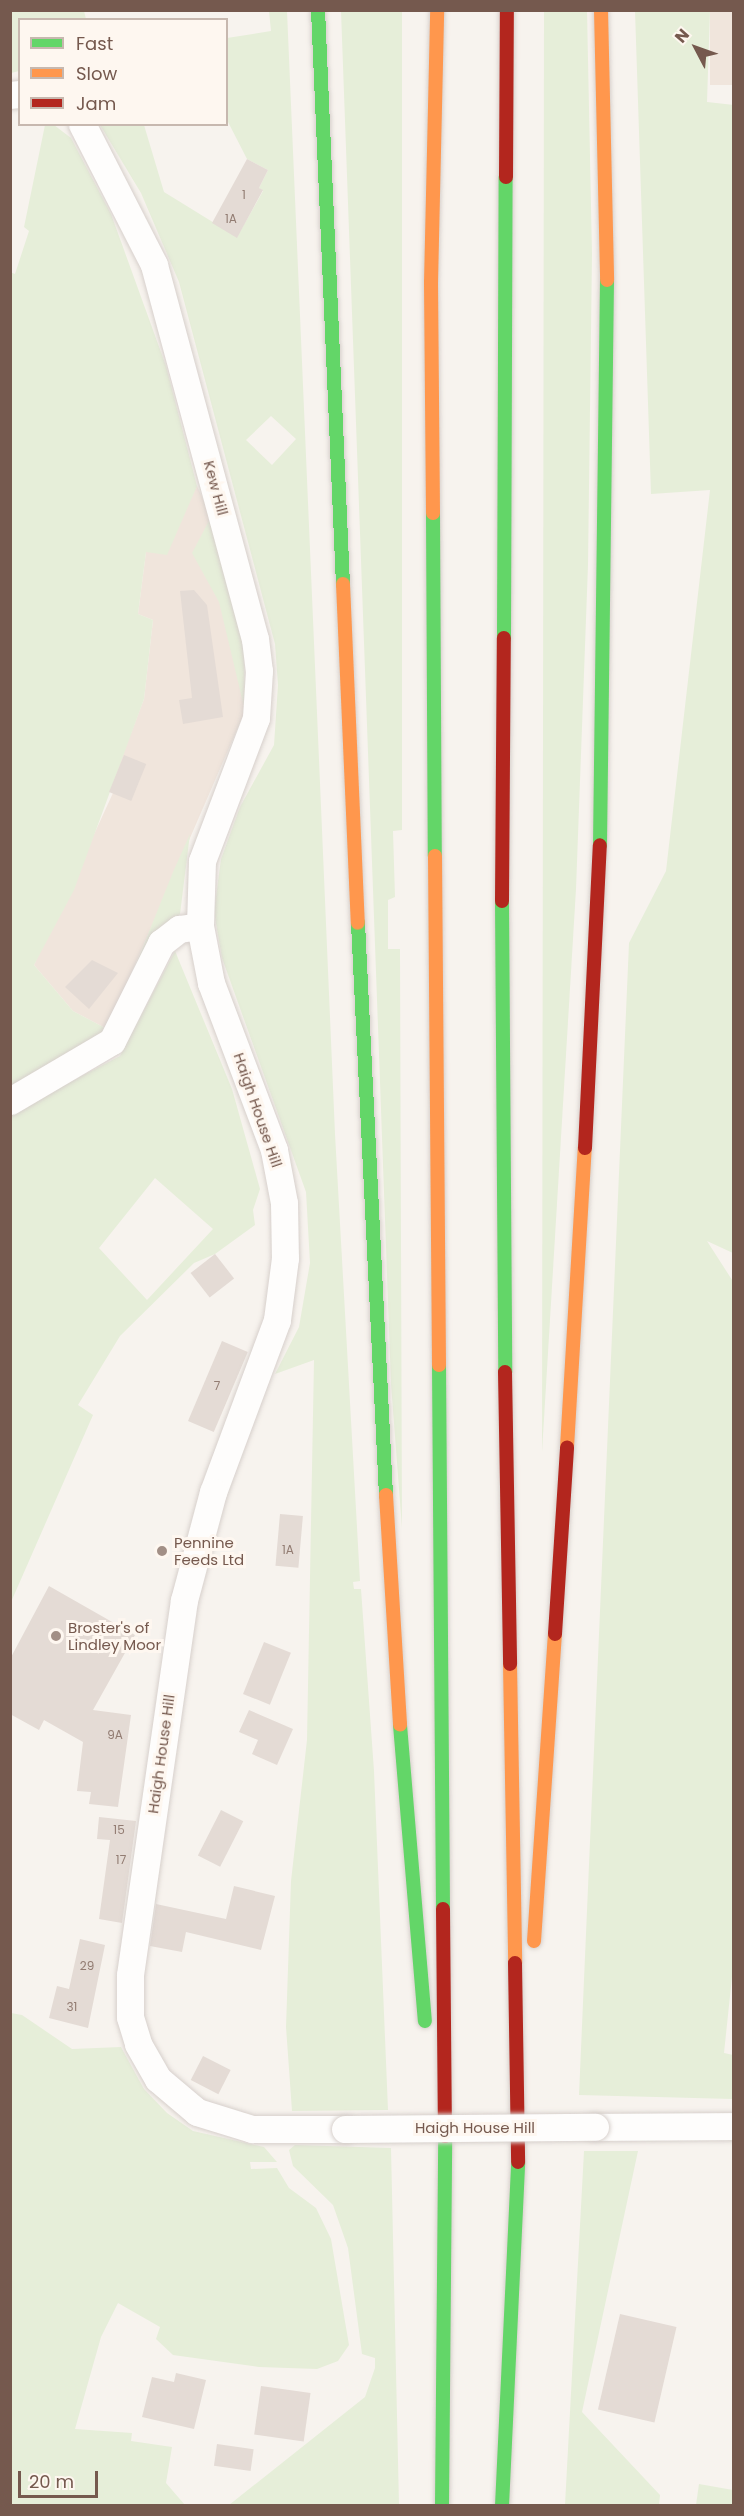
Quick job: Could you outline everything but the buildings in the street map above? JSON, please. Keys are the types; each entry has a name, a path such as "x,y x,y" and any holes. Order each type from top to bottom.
{"highway":[{"path":"318,10 375,1322 406,1826 446,2235"},
{"path":"437,10 430,283 446,2235 442,2505"},
{"path":"507,10 501,1094 518,2172"},
{"path":"533,1959 579,1271 603,779 608,179 601,10"},
{"path":"502,2505 518,2172 531,1983"}],"street":[{"name":"Kew Hill","path":"83,126 154,265 258,655 259,703 249,747 202,861"},
{"name":"Haigh House Hill","path":"202,861 200,926 211,983 274,1150 284,1203 285,1258 277,1320 213,1492 184,1600 130,1975 130,2017 138,2044 158,2079 197,2112 252,2129 734,2126"},
{"path":"10,1101 112,1041 161,943 179,929 200,926"}],"shaded area":[{"path":"710,11 733,11 733,85 710,85"},
{"path":"197,486 211,517 246,709 107,1029 73,1011 34,965 113,793 109,791 144,699 153,620 138,614 146,552 189,487"}],"green space":[{"path":"11,10 84,11 86,18 18,18 18,71 11,73"},
{"path":"587,10 592,254 588,565 576,889 542,1452 544,11"},
{"path":"269,11 287,11 335,1134 360,1581 353,1582 354,1589 361,1589 374,1771 388,2110 292,2111 286,2027 291,1881 307,1740 314,1360 275,1374 299,1327 310,1263 306,1192 222,958 214,912 221,859 240,807 274,745 278,685 275,644 179,282 141,193 101,126 144,126 164,192 237,237 263,191 259,188 268,170 247,159 228,122 228,38 271,31","holes":["271,416 296,439 272,465 246,440"]},
{"path":"341,11 402,11 402,830 393,831 395,897 388,900 388,949 400,949 402,1528 391,1384"},
{"path":"635,11 710,11 707,102 734,105 733,1253 707,1241 734,1283 734,1958 724,2053 733,2055 733,2099 579,2095 629,943 666,871 710,490 651,494"},
{"path":"45,126 55,126 71,138 111,214 166,366 197,486 167,555 146,552 138,614 153,620 144,699 74,890 34,965 73,1011 107,1029 10,1090 10,272 15,274 29,231 24,227"},
{"path":"211,517 244,639 245,711 219,602 192,553"},
{"path":"190,834 180,914 134,969 173,872"},
{"path":"175,951 232,1089 260,1189 253,1210 255,1225 215,1254 194,1263 120,1336 78,1405 93,1415 11,1602 11,1113 120,1056","holes":["155,1178 213,1229 147,1300 99,1248"]},
{"path":"11,2013 22,2015 72,2049 121,2047 144,2089 167,2113 193,2131 264,2147 277,2162 250,2162 251,2169 277,2168 289,2188 316,2208 331,2239 349,2345 338,2361 317,2369 259,2367 173,2355 156,2339 160,2327 118,2303 101,2337 75,2429 132,2433 131,2441 172,2447 166,2483 185,2505 11,2505"},
{"path":"295,2145 391,2148 399,2505 229,2505 365,2397 375,2368 375,2358 362,2354 348,2248 333,2205 293,2166 289,2150"},
{"path":"584,2151 638,2151 582,2412 660,2495 659,2505 565,2505"},
{"path":"699,2484 733,2490 733,2505 696,2505"}],"traffic: fast":[{"path":"318,10 343,584"},
{"path":"504,638 506,177"},
{"path":"600,845 607,280"},
{"path":"433,513 435,856"},
{"path":"502,901 505,1372"},
{"path":"358,923 386,1495"},
{"path":"439,1365 443,1909"},
{"path":"400,1725 425,2021"},
{"path":"442,2506 445,2136"},
{"path":"502,2506 518,2162"}],"traffic: slow":[{"path":"433,513 431,283 437,10"},
{"path":"601,10 607,280"},
{"path":"343,584 358,923"},
{"path":"435,856 439,1365"},
{"path":"567,1447 585,1148"},
{"path":"386,1495 400,1725"},
{"path":"534,1941 555,1634"},
{"path":"510,1664 515,1963"}],"traffic: jam":[{"path":"506,177 507,10"},
{"path":"502,901 504,638"},
{"path":"585,1148 600,845"},
{"path":"505,1372 510,1664"},
{"path":"555,1634 567,1447"},
{"path":"443,1909 445,2136"},
{"path":"515,1963 518,2162"}],"place":[{"name":"Pennine Feeds Ltd","path":"162,1551"},
{"name":"Broster's of Lindley Moor","path":"56,1636"}]}
